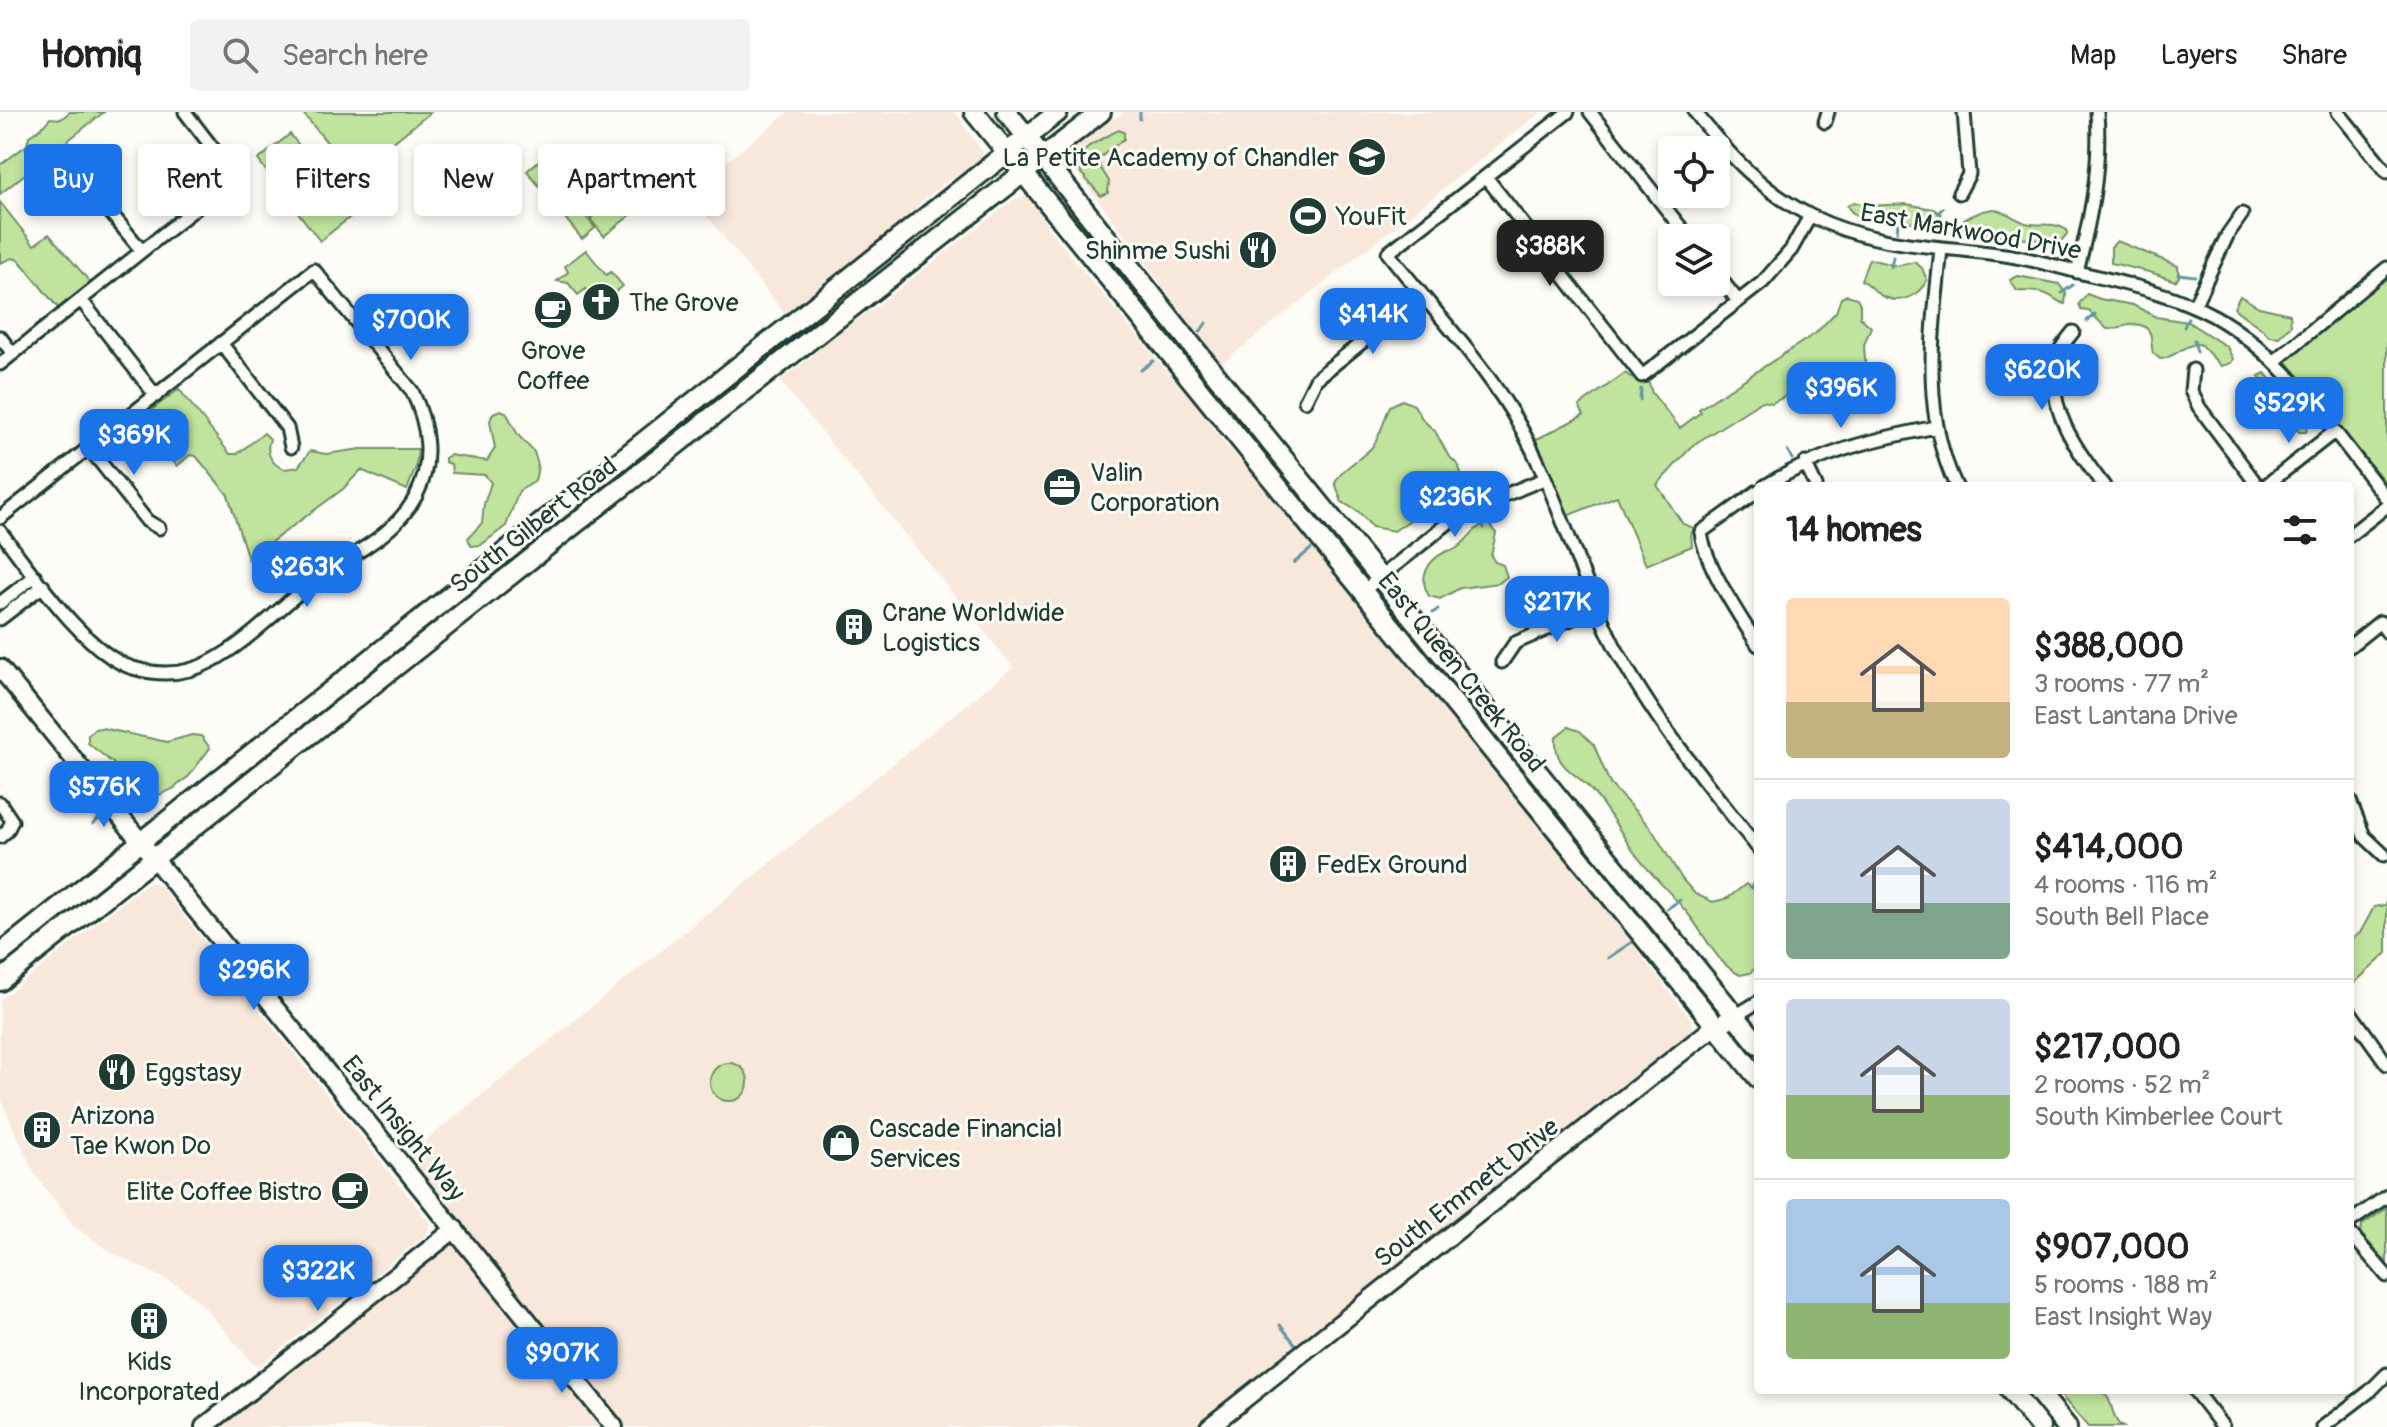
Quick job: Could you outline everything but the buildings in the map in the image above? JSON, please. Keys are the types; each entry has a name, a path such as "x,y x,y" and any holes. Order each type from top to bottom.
{"main road":[{"name":"East Queen Creek Road","path":"974,112 1363,591 1726,1021 1754,1041"},
{"name":"East Queen Creek Road","path":"1007,112 1380,577 1726,1021 1754,1071"},
{"name":"South Gilbert Road","path":"0,954 1058,112"},
{"name":"South Gilbert Road","path":"0,981 1101,112"},
{"path":"801,318 814,336"},
{"path":"1185,372 1202,358"},
{"path":"593,483 607,501"},
{"path":"2013,1394 2040,1427"},
{"path":"2040,1394 2067,1427"}],"street":[{"path":"0,364 235,177 185,112"},
{"path":"1568,112 1388,253 1511,410 1528,442 1614,644 1683,753 1754,843"},
{"path":"1590,112 1678,224"},
{"path":"1959,193 1969,174 1964,112"},
{"path":"2077,272 2096,190 2097,112"},
{"path":"2338,112 2387,172"},
{"name":"East Markwood Drive","path":"1700,113 1730,155 1749,173 1787,203 1839,228 1880,241 2007,255 2162,294 2194,306 2237,331 2275,361 2387,499"},
{"path":"1486,177 1642,376 1777,267 1791,250 1810,216"},
{"path":"2194,306 2228,234 2242,214"},
{"path":"113,216 142,251"},
{"path":"1941,249 1930,380 1936,427 1954,482"},
{"path":"2275,361 2387,268"},
{"path":"0,518 314,270 412,391 421,410 427,467 409,509 398,524 313,581 227,651 191,669 171,674 150,672 113,660 87,637 0,531"},
{"path":"1730,291 1738,301"},
{"path":"1305,401 1316,379 1421,295"},
{"path":"81,300 156,396"},
{"path":"2073,332 2060,348 2056,359 2056,395 2069,434 2101,482"},
{"path":"0,337 13,354"},
{"path":"221,343 287,428 291,447"},
{"path":"2193,370 2191,391 2199,407 2255,482"},
{"path":"1772,482 1805,463 1860,442 1936,427"},
{"path":"2270,482 2334,432"},
{"path":"89,448 147,521 159,528"},
{"path":"1805,463 1814,482"},
{"path":"1363,591 1440,528 1466,511 1544,479"},
{"path":"1754,494 1701,532 1716,571 1754,638"},
{"path":"2354,532 2387,506"},
{"path":"0,603 39,581"},
{"path":"0,619 39,581"},
{"path":"1502,662 1515,643 1597,608"},
{"path":"2354,644 2384,627"},
{"name":"East Insight Way","path":"0,668 614,1427"},
{"path":"0,803 12,821 0,837"},
{"path":"2354,811 2364,836 2384,855"},
{"name":"South Emmett Drive","path":"1209,1427 1726,1021 1754,1004"},
{"path":"2354,1018 2387,1064"},
{"path":"2354,1219 2387,1196"},
{"path":"204,1427 455,1229"},
{"path":"2354,1238 2387,1276"},
{"path":"2323,1427 2387,1374"},
{"path":"2197,1394 2223,1427"}],"shaded area":[{"path":"789,112 955,112 983,153 980,161 943,184 922,201 910,216 787,317 707,216 725,216 725,163"},
{"path":"1124,112 1541,112 1221,364 1067,159 1072,148"},
{"path":"1025,196 1167,371 1189,391 1212,427 1239,460 1261,479 1610,910 1691,1019 1694,1030 1691,1036 1209,1427 204,1427 454,1229 400,1161 1013,667 780,381 810,358 833,334 873,309 1014,199"},
{"path":"152,882 159,885 430,1223 426,1235 259,1366 253,1364 200,1302 181,1287 114,1254 75,1227 34,1174 0,1097 0,1000"}],"green space":[{"path":"70,112 104,112 64,144 27,144 29,136 50,118 61,119"},
{"path":"302,112 431,112 391,144 328,144"},
{"path":"1118,130 1124,132 1124,139 1098,159 1109,181 1108,193 1101,196 1081,173 1078,159 1089,146"},
{"path":"290,134 298,144 278,144"},
{"path":"24,147 24,175 0,194 0,165"},
{"path":"266,154 266,170 258,160"},
{"path":"538,162 538,185 527,171"},
{"path":"0,202 34,245 49,234 91,283 58,308 19,260 12,258 0,263"},
{"path":"1854,202 1868,206 1906,204 1933,209 1941,214 1942,224 1934,230 1915,222 1878,222 1860,218 1847,206"},
{"path":"1994,209 2026,223 2062,227 2067,234 2055,248 2038,240 1966,233 1963,229 1964,219"},
{"path":"301,216 351,216 320,241"},
{"path":"563,216 586,216 595,228 582,239"},
{"path":"594,216 629,216 604,236 590,219"},
{"path":"2117,241 2178,266 2179,277 2175,281 2111,263 2111,247"},
{"path":"586,250 606,275 611,272 623,286 599,305 586,289 578,295 568,283 557,281 568,272 565,266"},
{"path":"1869,259 1897,266 1915,262 1922,268 1927,280 1919,291 1908,298 1889,299 1861,280"},
{"path":"2018,276 2059,284 2066,294 2065,304 2043,293 2017,291 2010,280"},
{"path":"2387,277 2387,485 2285,359"},
{"path":"2087,294 2133,305 2156,317 2188,322 2227,347 2233,359 2231,363 2221,366 2200,344 2160,359 2153,353 2151,335 2146,328 2136,325 2107,329 2089,311 2081,310 2079,304"},
{"path":"1847,295 1857,298 1860,317 1871,327 1864,345 1866,373 1849,379 1838,376 1801,395 1786,396 1772,403 1762,401 1693,445 1657,485 1683,524 1694,528 1692,546 1646,565 1617,496 1567,516 1535,440 1584,415 1579,406 1625,373 1639,383 1649,383 1652,393 1680,428 1701,412 1699,409 1816,333 1836,312 1841,298"},
{"path":"2240,296 2259,307 2290,314 2291,325 2279,337 2269,336 2234,308"},
{"path":"2265,373 2308,424 2306,432 2299,432 2259,376"},
{"path":"179,389 230,454 237,454 264,433 270,439 270,457 285,469 298,467 310,451 326,454 361,449 418,449 416,467 407,490 361,470 343,489 248,559 228,495 196,456 190,455 177,466 140,419"},
{"path":"1402,400 1414,405 1423,420 1435,431 1448,455 1459,466 1461,474 1457,490 1436,499 1394,531 1372,527 1359,512 1342,502 1335,483 1342,472 1368,452 1380,433 1390,406"},
{"path":"500,410 506,412 518,435 534,452 538,465 536,477 534,482 519,491 506,526 481,545 471,546 468,538 482,523 491,483 485,475 452,473 451,464 445,462 445,458 450,455 487,461 495,448 490,421 493,413"},
{"path":"1487,522 1496,533 1491,556 1503,565 1507,577 1499,583 1460,588 1440,599 1429,596 1424,577 1429,565 1447,551 1457,548"},
{"path":"1568,727 1580,731 1594,745 1610,784 1651,828 1682,879 1695,894 1713,902 1728,898 1746,884 1754,888 1754,970 1750,973 1740,975 1717,956 1689,915 1636,854 1596,796 1562,763 1556,748 1556,737"},
{"path":"94,729 167,742 192,735 201,736 210,748 189,776 173,789 138,804 125,790 114,764 88,743 88,735"},
{"path":"2387,896 2387,953 2354,983 2354,937 2360,933 2374,907 2386,905"},
{"path":"729,1063 742,1069 748,1082 742,1095 729,1101 716,1095 710,1082 716,1069"},
{"path":"2387,1208 2387,1263 2361,1234 2362,1225"},
{"path":"2059,1394 2105,1394 2123,1427 2088,1427"}],"waterway":[{"path":"1140,112 1140,119"},
{"path":"1938,213 1943,208"},
{"path":"1897,231 1898,222"},
{"path":"1891,267 1893,257"},
{"path":"2178,274 2195,276"},
{"path":"2062,293 2073,285"},
{"path":"2087,321 2095,314"},
{"path":"2184,327 2188,318"},
{"path":"1200,332 1206,323"},
{"path":"2194,340 2197,352"},
{"path":"1141,370 1153,361"},
{"path":"1640,400 1641,389"},
{"path":"1788,451 1792,459"},
{"path":"1464,484 1469,495"},
{"path":"1480,520 1484,528"},
{"path":"1294,563 1311,549"},
{"path":"1433,613 1438,609"},
{"path":"93,824 104,815"},
{"path":"1751,887 1754,883"},
{"path":"1667,909 1680,900"},
{"path":"1608,958 1632,942"},
{"path":"1280,1325 1296,1345"}],"place":[{"name":"La Petite Academy of Chandler","path":"1367,157"},
{"name":"YouFit","path":"1308,216"},
{"name":"Shinme Sushi","path":"1258,250"},
{"name":"The Grove","path":"601,302"},
{"name":"Grove Coffee","path":"553,310"},
{"name":"Valin Corporation","path":"1062,487"},
{"name":"Crane Worldwide Logistics","path":"854,627"},
{"name":"FedEx Ground","path":"1288,864"},
{"name":"Eggstasy","path":"117,1072"},
{"name":"Arizona Tae Kwon Do","path":"42,1130"},
{"name":"Cascade Financial Services","path":"841,1143"},
{"name":"Elite Coffee Bistro","path":"350,1191"},
{"name":"Kids Incorporated","path":"149,1321"}]}
